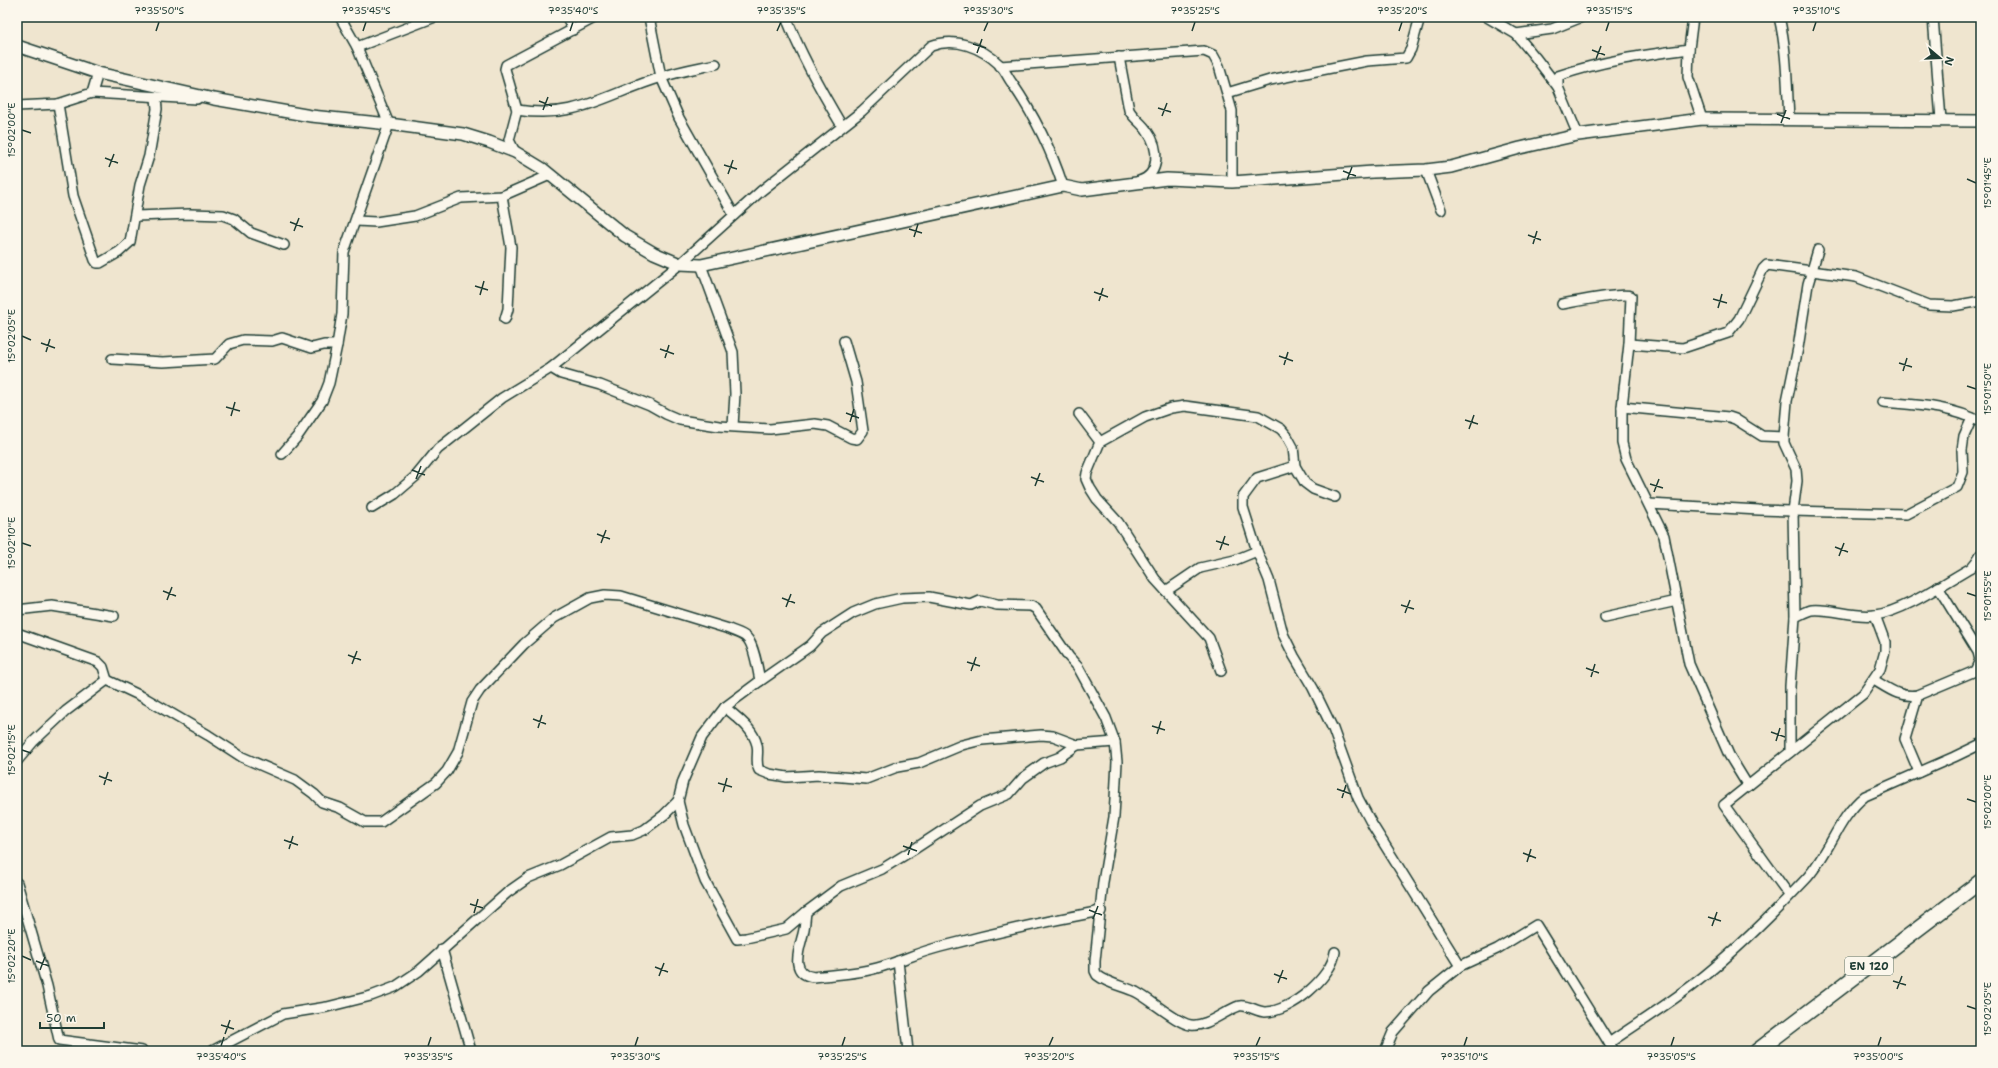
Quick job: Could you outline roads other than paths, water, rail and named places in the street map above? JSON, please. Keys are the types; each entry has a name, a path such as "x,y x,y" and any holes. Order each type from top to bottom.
{"main road":[{"name":"EN 120","path":"1757,1051 1981,881"}],"street":[{"path":"357,48 435,17"},
{"path":"567,17 573,30"},
{"path":"515,152 509,140 517,110 505,69 506,65 596,17"},
{"path":"649,17 661,77 680,118 734,215"},
{"path":"786,17 798,47 842,126"},
{"path":"1227,94 1270,80 1366,61 1406,58 1411,49 1420,17"},
{"path":"1487,17 1516,34 1558,87 1578,135"},
{"path":"1516,34 1552,29 1582,17"},
{"path":"1693,17 1689,49 1688,77 1702,119"},
{"path":"1779,17 1782,28 1789,119"},
{"path":"1933,17 1941,120"},
{"path":"282,454 297,437 322,401 337,345 343,299 344,252 356,222 389,124 343,18"},
{"path":"372,508 395,494 426,465 438,449 502,398 551,368 680,264 761,191 862,111 931,46 940,43 964,44 974,47 1000,66 1042,135 1053,156 1063,186"},
{"path":"17,46 98,73 214,100 311,116 389,124 463,134 489,142 515,152 543,169 625,236 654,253 680,264 701,265 1063,186 1082,190 1167,179 1232,182 1373,172 1426,170 1451,167 1520,148 1578,135 1702,119 1981,121"},
{"path":"1558,87 1558,76 1574,70 1617,59 1689,49"},
{"path":"1000,66 1204,51 1213,55 1219,66 1232,111 1232,182"},
{"path":"1120,57 1129,110 1150,136 1156,163 1153,172 1145,179 1129,184"},
{"path":"517,110 535,113 551,113 578,109 661,77 716,64"},
{"path":"92,93 98,73"},
{"path":"17,106 58,104 92,93 214,100"},
{"path":"58,104 73,196 97,263 108,259 130,242 136,216 140,185 149,156 158,109 156,97"},
{"path":"1426,170 1441,210"},
{"path":"356,222 376,222 415,216 461,198 502,196 550,176"},
{"path":"502,196 511,247 508,309 504,319"},
{"path":"136,216 190,214 223,215 234,218 251,233 284,245"},
{"path":"1790,752 1790,686 1795,617 1793,511 1797,481 1796,468 1784,443 1784,437 1787,401 1812,272 1818,250"},
{"path":"701,265 733,352 735,389 733,426"},
{"path":"1629,344 1683,348 1728,333 1739,319 1763,269 1767,265 1856,277 1929,305 1952,306 1981,301"},
{"path":"1562,304 1619,295 1628,294 1631,296 1629,344 1622,407 1621,434 1626,459 1664,536 1689,664 1729,755 1748,786"},
{"path":"112,359 163,362 215,359 229,344 243,340 272,341 282,338 312,348 324,345 337,345"},
{"path":"551,368 561,374 600,385 650,405 680,420 770,429 815,424 828,426 851,438 857,439 863,431 859,399 856,382 844,341"},
{"path":"1883,402 1931,406 1981,422"},
{"path":"1221,671 1209,638 1155,579 1118,522 1097,499 1088,484 1087,473 1100,442 1145,417 1171,408 1191,407 1258,416 1281,429 1287,436 1293,447 1295,466 1305,483 1313,489 1335,497"},
{"path":"1622,407 1735,418 1757,434 1784,437"},
{"path":"1079,414 1100,442"},
{"path":"1649,504 1793,511 1818,510 1906,514 1957,487 1963,472 1962,450 1964,436 1972,418"},
{"path":"1295,466 1257,478 1243,496 1243,507 1257,551 1269,580 1283,634 1313,688 1333,729 1358,798 1373,826 1460,966"},
{"path":"1166,591 1200,568 1235,560 1257,551"},
{"path":"1795,617 1812,610 1850,615 1875,615 1922,597 1971,568 1981,554"},
{"path":"1874,680 1902,696 1918,695 1975,671 1980,660 1978,652 1938,587"},
{"path":"17,633 98,662 103,667 107,680 143,698 208,735 242,757 295,780 322,802 340,808 365,822 381,822 436,783 447,771 458,752 467,714 472,702 480,690 524,644 554,618 590,598 606,595 621,596 741,634 748,639 760,681"},
{"path":"1077,745 1060,757 1044,763 1023,778 1009,794 980,806 882,869 841,886 786,929 737,939 704,881 684,825 678,801 683,781 702,737 725,707 810,646 822,633 853,613 875,604 902,598 929,597 971,605 980,601 997,605 1031,606 1040,613 1069,657 1078,667 1106,718 1116,742 1117,762 1114,817 1103,882 1094,966 1097,975 1136,992 1183,1022 1192,1026 1241,1006 1264,1012 1274,1011 1290,1006 1300,999 1323,977 1335,952"},
{"path":"1605,617 1677,601"},
{"path":"17,610 52,606 114,616"},
{"path":"1789,895 1724,805 1852,705 1863,694 1874,680 1883,661 1885,642 1875,615"},
{"path":"17,761 33,742 66,711 107,680"},
{"path":"1918,695 1904,739 1919,772"},
{"path":"725,707 746,726 754,738 759,770 769,774 787,777 819,775 866,779 897,767 918,763 962,745 982,740 1041,735 1053,736 1077,745 1116,742"},
{"path":"1385,1051 1393,1032 1429,991 1460,966 1497,949 1536,925 1612,1047 1694,984 1729,954 1806,879 1824,855 1856,803 1865,796 1981,744"},
{"path":"212,1051 283,1014 327,1007 372,996 395,986 419,971 508,892 528,878 560,865 611,837 632,835 644,830 664,815 678,801"},
{"path":"17,883 47,986 59,1040 142,1051"},
{"path":"806,912 798,956 798,965 801,972 807,976 864,972 919,953 975,937 1036,923 1101,911"},
{"path":"442,949 471,1051"},
{"path":"898,961 908,1051"}]}
